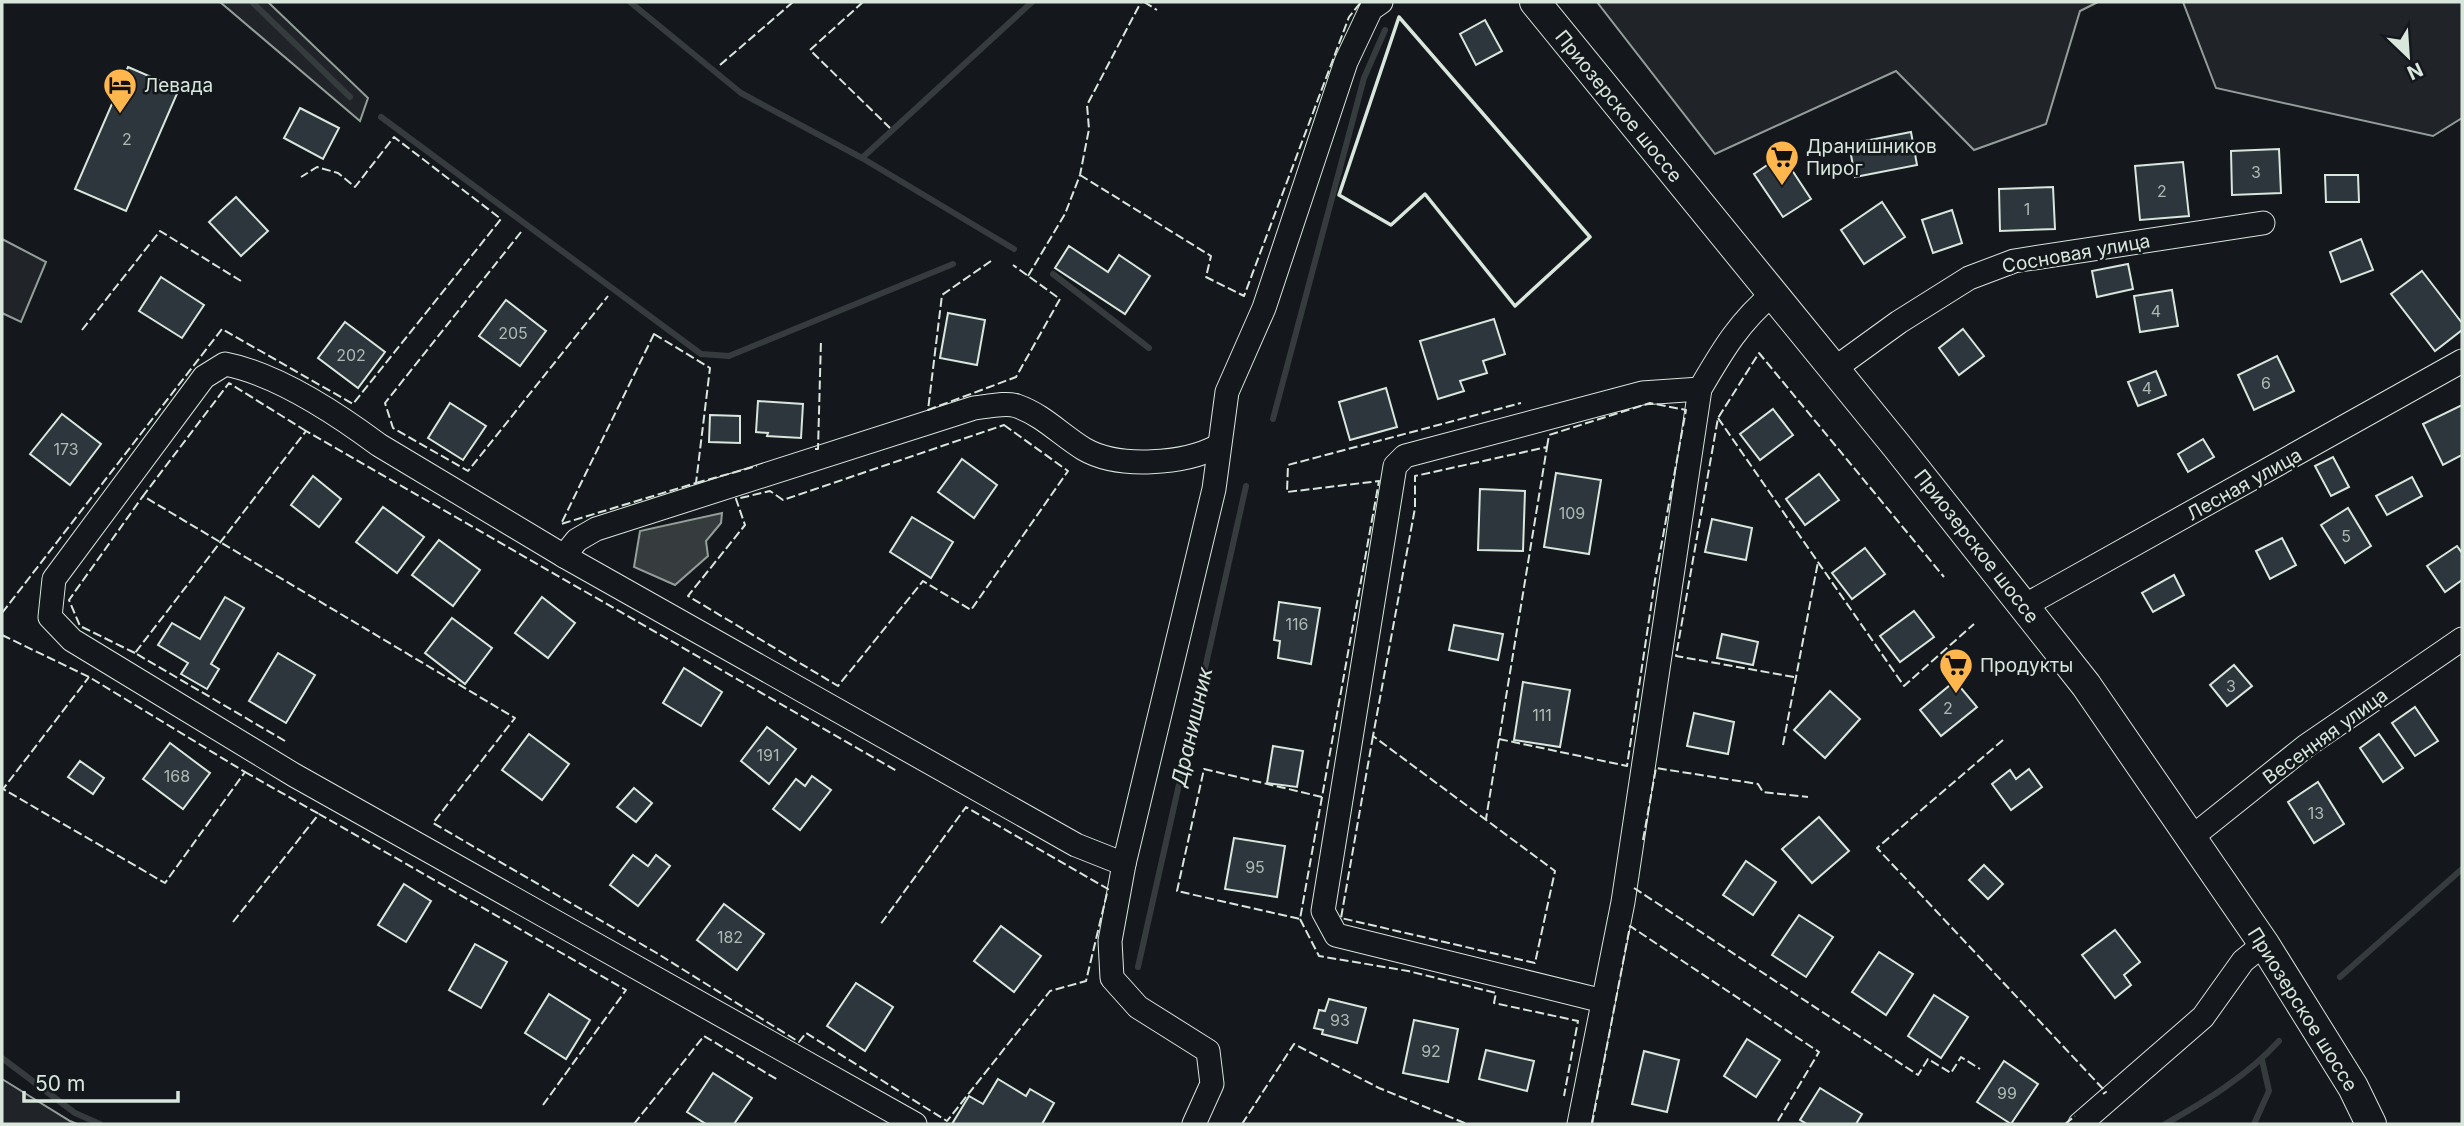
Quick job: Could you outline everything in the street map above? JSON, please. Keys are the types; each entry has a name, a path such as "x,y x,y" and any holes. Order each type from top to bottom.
{"main road":[{"name":"Приозерское шоссе","path":"1535,2 1834,369 2086,685 2264,944 2346,1075 2371,1124"}],"street":[{"path":"1194,1124 1212,1084 1208,1051 1138,1007 1112,978 1110,941 1124,864 1214,489 1227,393 1264,308 1346,62 1371,9 1381,2"},
{"name":"Сосновая улица","path":"1834,369 1899,322 1969,278 2014,261 2263,223"},
{"path":"1579,1124 1623,902 1700,389 1728,342 1751,311 1773,294"},
{"name":"Лесная улица","path":"2024,606 2462,361"},
{"path":"915,1124 294,775 72,640 50,617 54,579 204,377 225,364 254,369 353,426 379,445 564,556 1076,845 1124,864"},
{"path":"1603,1001 1336,935 1323,911 1395,466 1405,456 1642,393 1700,389"},
{"path":"564,556 577,540 596,529 974,408 1014,404 1046,420 1085,449 1107,458 1136,463 1200,456 1218,446"},
{"name":"Весенняя улица","path":"2192,837 2306,746 2462,639"},
{"path":"2080,1124 2203,1017 2243,961 2264,944"}],"shaded area":[{"path":"220,2 268,2 368,98 360,121"},
{"path":"1597,2 2098,2 2080,11 2046,124 1974,150 1896,71 1715,154"},
{"path":"2183,2 2462,2 2462,118 2433,136 2216,88"},
{"path":"2,239 46,262 21,322 2,313"},
{"path":"722,513 721,523 706,541 708,556 675,585 634,567 640,531"},
{"path":"2,1079 70,1121 77,1124 2,1124"}],"building":[{"path":"1485,20 1502,51 1476,65 1460,34"},
{"path":"128,67 179,89 126,211 75,189"},
{"path":"300,108 339,128 323,159 284,138"},
{"path":"1911,132 1917,165 1855,177 1849,144"},
{"path":"2279,149 2281,193 2232,195 2231,151"},
{"name":"Дранишников Пирог","path":"1782,155 1811,199 1783,217 1754,174"},
{"path":"2183,162 2189,216 2140,220 2135,166"},
{"path":"2325,175 2358,175 2359,202 2326,202"},
{"path":"2053,187 2055,229 2000,231 1999,189"},
{"path":"236,197 268,231 241,256 209,222"},
{"path":"1882,202 1905,237 1864,264 1841,230"},
{"path":"1952,210 1962,243 1933,253 1922,220"},
{"path":"2361,239 2373,270 2341,282 2330,252"},
{"path":"1069,246 1108,272 1119,255 1150,276 1125,314 1055,268"},
{"path":"2128,264 2133,289 2097,297 2092,271"},
{"path":"2422,271 2462,323 2462,330 2435,351 2391,294"},
{"path":"161,277 204,305 182,338 139,311"},
{"path":"2172,290 2178,326 2140,332 2134,296"},
{"path":"506,300 546,331 520,366 479,336"},
{"path":"948,313 985,320 977,365 940,358"},
{"path":"1494,319 1505,354 1483,361 1487,373 1460,381 1464,391 1438,399 1420,341"},
{"path":"345,322 385,352 358,388 318,358"},
{"path":"1963,329 1984,356 1959,375 1939,348"},
{"path":"2277,356 2294,391 2254,410 2238,375"},
{"path":"2156,371 2166,395 2138,406 2128,382"},
{"path":"1386,388 1397,427 1350,440 1339,402"},
{"path":"758,401 803,404 801,438 767,436 768,433 756,432"},
{"path":"450,403 486,426 463,460 428,438"},
{"path":"2462,405 2462,455 2443,465 2423,424"},
{"path":"1773,409 1793,435 1760,460 1740,434"},
{"path":"62,414 101,444 70,485 30,454"},
{"path":"710,415 740,416 740,443 709,442"},
{"path":"2203,439 2214,457 2188,472 2178,454"},
{"path":"2333,457 2349,487 2331,496 2315,466"},
{"path":"962,459 997,485 974,518 938,492"},
{"path":"1556,473 1601,480 1589,554 1544,547"},
{"path":"1819,474 1839,500 1805,525 1786,499"},
{"path":"313,476 341,499 319,527 291,505"},
{"path":"2412,477 2422,496 2387,515 2376,496"},
{"path":"1480,489 1525,491 1523,551 1478,550"},
{"path":"383,507 424,537 397,573 356,542"},
{"path":"2348,508 2371,546 2345,563 2321,525"},
{"path":"912,517 953,542 931,578 890,552"},
{"path":"1712,519 1752,528 1746,560 1705,552"},
{"path":"2282,538 2296,565 2270,579 2256,551"},
{"path":"439,540 480,570 453,606 412,575"},
{"path":"2457,546 2462,553 2462,580 2445,592 2427,566"},
{"path":"1865,548 1885,574 1852,599 1832,573"},
{"path":"2174,575 2184,595 2153,612 2142,593"},
{"path":"225,597 244,608 211,664 219,669 207,689 181,674 188,663 158,645 172,623 200,639"},
{"path":"542,597 575,623 548,658 515,633"},
{"path":"1279,602 1320,608 1311,664 1278,658 1280,641 1274,640"},
{"path":"1914,611 1934,637 1900,662 1880,636"},
{"path":"452,618 492,648 465,684 425,653"},
{"path":"1454,625 1503,634 1498,660 1449,650"},
{"path":"1722,634 1758,642 1753,665 1717,658"},
{"path":"278,653 315,675 286,723 249,701"},
{"path":"2234,665 2252,686 2227,706 2210,685"},
{"path":"684,668 722,692 701,726 663,703"},
{"path":"1955,681 1977,707 1941,736 1920,710"},
{"path":"1523,682 1570,690 1560,747 1514,740"},
{"path":"1830,691 1860,719 1825,758 1794,730"},
{"path":"2415,707 2438,741 2415,756 2392,723"},
{"path":"1694,713 1734,722 1728,754 1687,746"},
{"path":"767,727 796,749 769,784 741,761"},
{"path":"529,734 569,764 542,800 502,770"},
{"path":"2379,734 2403,768 2383,782 2360,748"},
{"path":"170,743 210,773 183,809 143,779"},
{"path":"1273,746 1303,751 1297,787 1267,783"},
{"path":"80,761 104,778 93,794 68,777"},
{"path":"2029,769 2042,787 2011,810 1992,784 2010,770 2016,779"},
{"path":"812,776 831,790 800,830 773,809 796,779 805,786"},
{"path":"2318,782 2344,824 2314,843 2288,802"},
{"path":"634,788 652,803 636,822 617,807"},
{"path":"1819,817 1849,851 1812,883 1782,849"},
{"path":"1234,838 1285,846 1277,897 1225,889"},
{"path":"633,855 648,866 656,855 670,866 638,906 610,885"},
{"path":"1746,861 1776,882 1753,915 1723,895"},
{"path":"1984,865 2003,884 1988,899 1969,880"},
{"path":"404,884 431,901 406,942 378,925"},
{"path":"724,904 764,934 737,970 697,940"},
{"path":"1799,915 1833,937 1806,977 1772,955"},
{"path":"1001,926 1041,956 1014,992 974,961"},
{"path":"2115,930 2140,962 2124,975 2131,985 2115,998 2082,955"},
{"path":"475,944 507,962 481,1008 449,990"},
{"path":"1879,952 1913,974 1886,1015 1852,992"},
{"path":"856,983 893,1007 865,1051 827,1026"},
{"path":"549,994 590,1020 566,1059 525,1033"},
{"path":"1934,995 1968,1017 1941,1058 1908,1036"},
{"path":"1329,999 1366,1008 1357,1043 1322,1034 1323,1030 1314,1028 1319,1010 1325,1011"},
{"path":"1414,1020 1458,1029 1448,1082 1403,1073"},
{"path":"1747,1039 1780,1060 1756,1097 1724,1076"},
{"path":"1486,1050 1534,1061 1527,1091 1479,1079"},
{"path":"1644,1051 1679,1060 1667,1112 1632,1104"},
{"path":"2004,1061 2038,1084 2011,1124 1977,1102"},
{"path":"713,1073 752,1098 734,1124 706,1124 687,1112"},
{"path":"998,1079 1026,1096 1030,1089 1054,1103 1042,1124 952,1124 969,1096 983,1104"},
{"path":"1820,1088 1862,1114 1856,1124 1807,1124 1800,1120"}],"waterway":[{"path":"252,2 350,97"},
{"path":"630,2 741,93 862,158 1032,2"},
{"path":"1273,419 1364,78 1385,30"},
{"path":"381,117 701,354 729,356 953,264"},
{"path":"862,158 1014,249"},
{"path":"1053,274 1149,348"},
{"name":"Дранишник","path":"1138,967 1246,486"},
{"name":"Дранишник","path":"2340,977 2462,869"},
{"path":"2165,1124 2225,1087 2253,1066 2279,1041"},
{"path":"2,1058 75,1113 100,1124"},
{"name":"Дранишник","path":"2254,1124 2269,1091 2262,1060"}],"fence":[{"path":"720,65 793,2"},
{"path":"863,2 810,50 890,128"},
{"path":"1028,276 1065,214 1080,175 1089,129 1087,105 1141,2"},
{"path":"1144,2 1157,10"},
{"path":"1080,175 1211,256 1206,277 1244,296 1349,17 1361,2"},
{"path":"2,613 222,329 353,404 501,219 394,137 355,187 338,173 317,167 301,177"},
{"path":"82,330 160,231 241,281"},
{"path":"521,232 385,403 393,428 468,471 608,296"},
{"path":"991,261 942,295 928,410 1016,377 1060,299 1013,265"},
{"path":"654,334 710,368 696,483 561,524 654,334"},
{"path":"815,449 818,449 821,340"},
{"path":"1794,677 1676,656 1718,418 1759,353 1944,577"},
{"path":"306,431 229,383 143,496 515,718 433,823 655,952 799,1042 806,1033 947,1121 1050,991 1086,981 1108,889 966,807 880,925"},
{"path":"1322,797 1204,769 1177,891 1300,919 1379,481 1287,492 1288,465 1521,403"},
{"path":"1499,739 1627,766 1655,580 1686,410 1650,403 1549,435 1547,447"},
{"path":"1718,418 1904,686 1974,624"},
{"path":"1004,425 1068,471 971,610 923,581 838,686 688,596 745,525 736,499 770,491 783,500 1004,425"},
{"path":"285,741 135,653 306,431 897,771"},
{"path":"1373,736 1341,918 1535,963 1555,871 1373,736 1415,508 1415,476 1547,447 1486,819"},
{"path":"696,483 757,466"},
{"path":"135,653 80,626 69,600 143,496"},
{"path":"1783,745 1818,562"},
{"path":"2,635 89,677 245,772 165,883 3,789 89,677"},
{"path":"2003,740 1877,848 2106,1092 2103,1094"},
{"path":"1643,840 1656,768 1758,784 1763,792 1808,797"},
{"path":"245,772 319,814"},
{"path":"233,922 319,814 626,990 543,1105"},
{"path":"1634,888 1918,1075 1928,1059 1951,1073 1961,1057 1980,1069"},
{"path":"1300,919 1319,956 1408,971 1496,993 1494,1003 1578,1021 1564,1096"},
{"path":"1592,1124 1630,926 1819,1052 1776,1124"},
{"path":"634,1124 704,1036 778,1080"},
{"path":"1242,1124 1294,1044 1379,1088 1467,1124"},
{"path":"2065,1124 2075,1116"}],"wall":[{"path":"1399,17 1590,237 1515,306 1425,194 1391,225 1339,195 1399,17"}],"place":[{"name":"Левада","path":"120,115"},
{"name":"Дранишников Пирог","path":"1782,187"},
{"name":"Продукты","path":"1956,695"}]}
